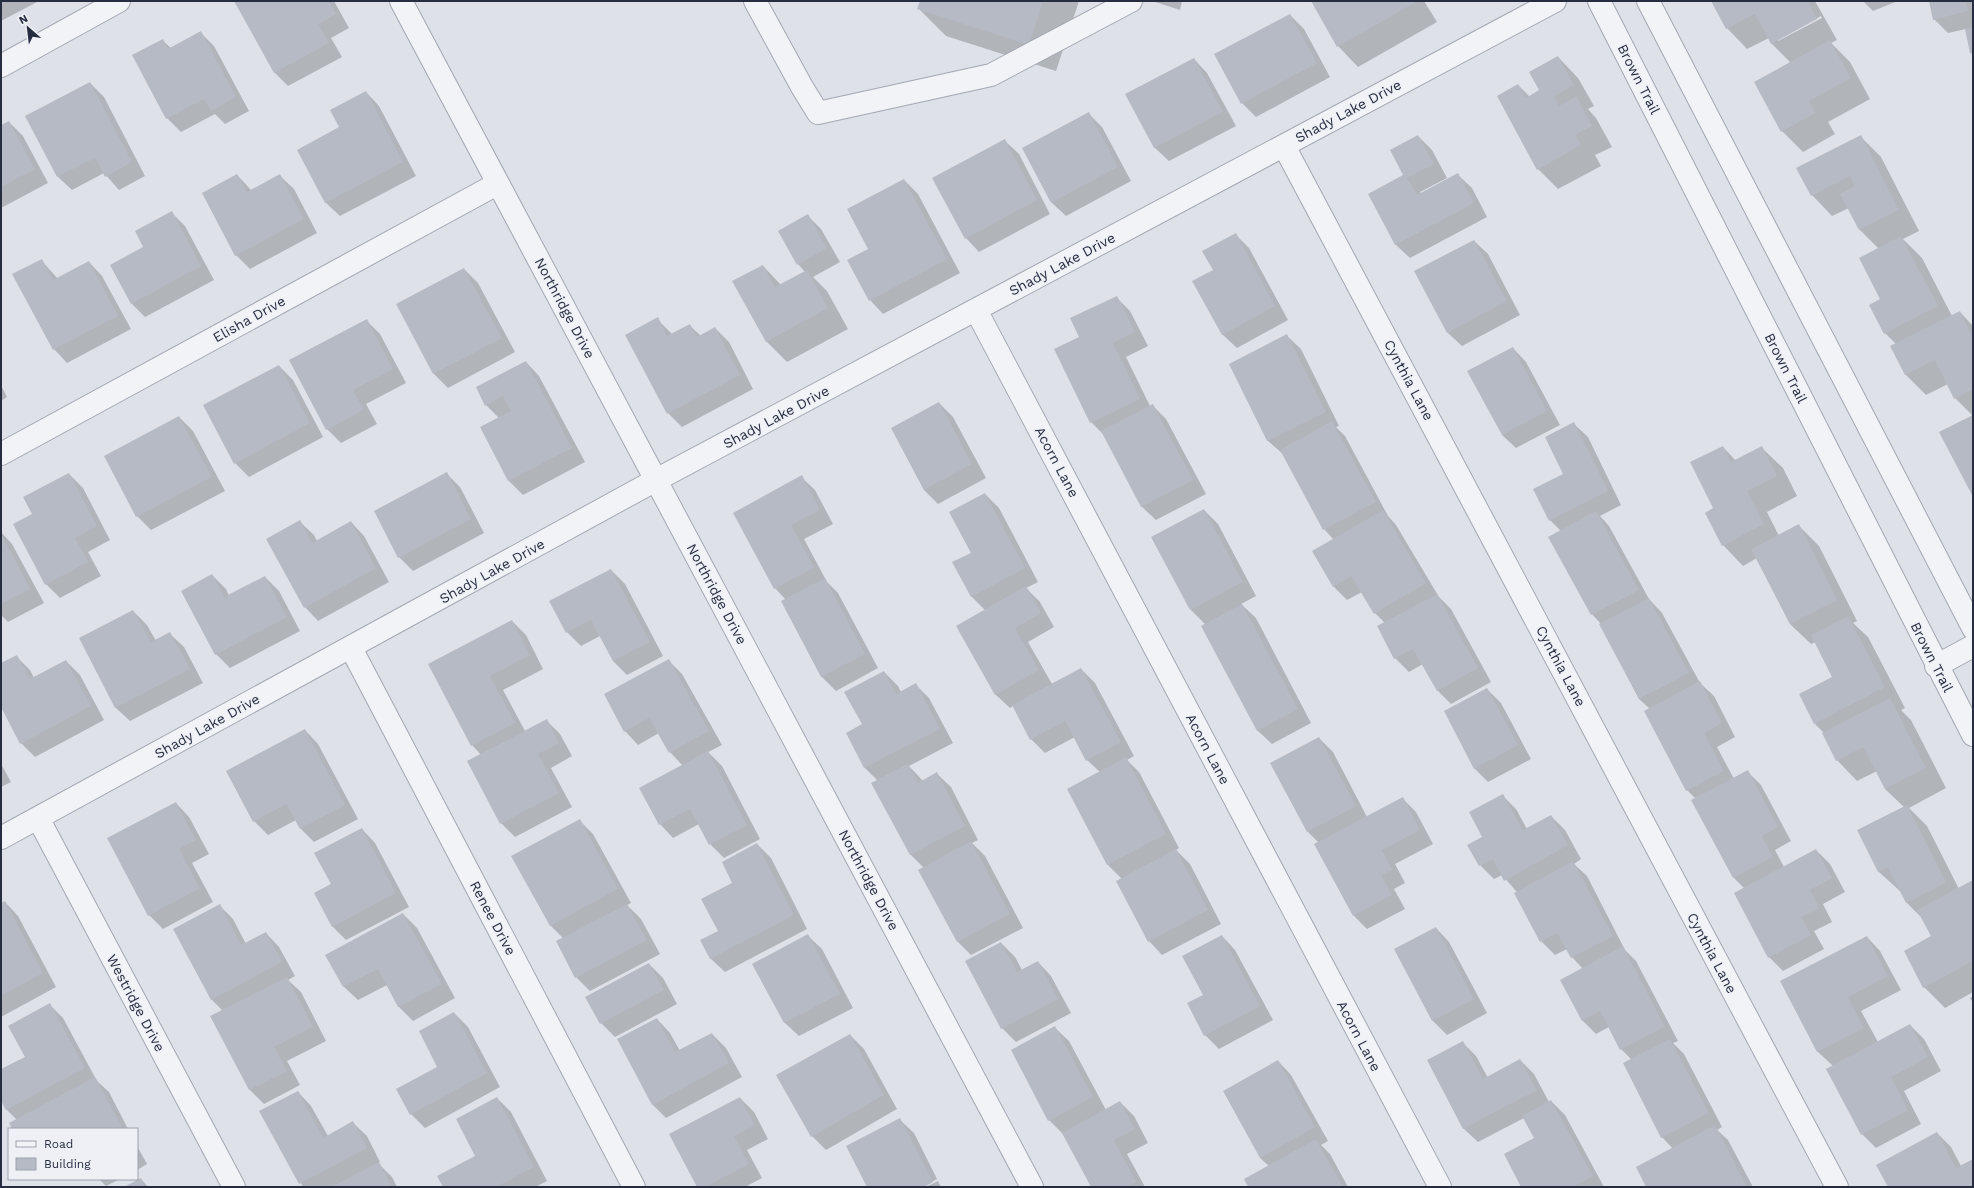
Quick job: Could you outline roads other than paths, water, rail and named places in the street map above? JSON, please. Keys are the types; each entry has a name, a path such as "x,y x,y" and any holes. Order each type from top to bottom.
{"street":[{"path":"1,66 119,1"},
{"name":"Northridge Drive","path":"401,1 497,184 1032,1187"},
{"path":"754,1 818,113 991,75 1131,1"},
{"name":"Shady Lake Drive","path":"1,838 656,480 1555,1"},
{"name":"Brown Trail","path":"1599,1 1936,666 1973,735"},
{"path":"1648,1 1973,628"},
{"name":"Cynthia Lane","path":"1284,146 1836,1187"},
{"name":"Elisha Drive","path":"1,454 497,184"},
{"name":"Acorn Lane","path":"976,310 1440,1187"},
{"path":"1936,666 1973,646"},
{"name":"Renee Drive","path":"351,648 634,1187"},
{"name":"Westridge Drive","path":"38,818 234,1187"}]}
